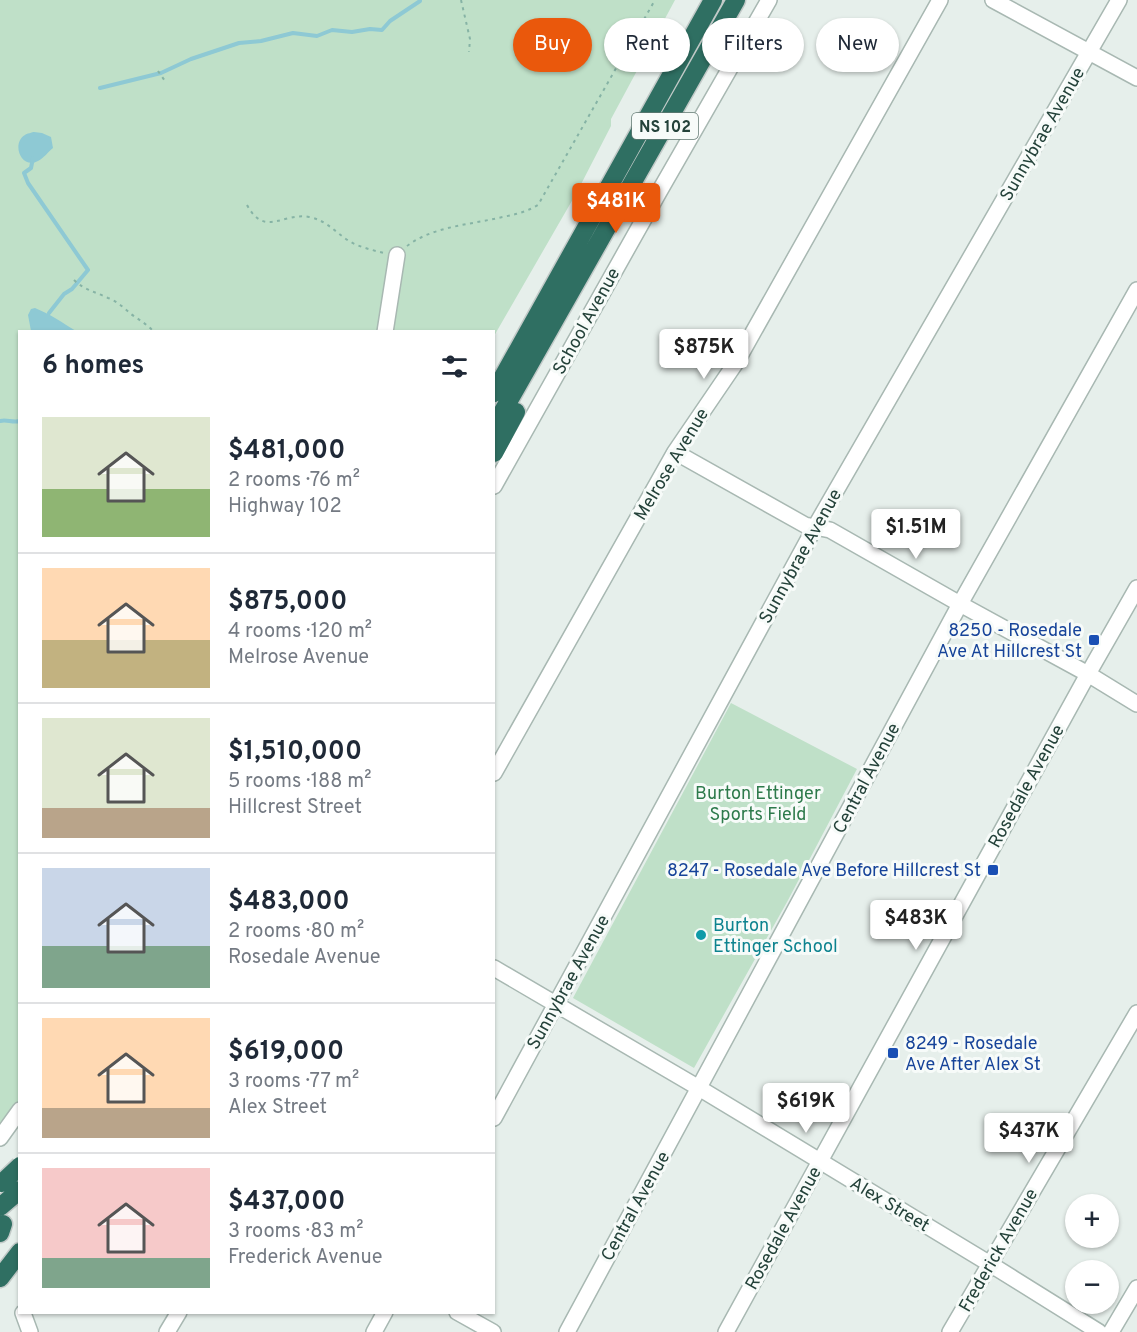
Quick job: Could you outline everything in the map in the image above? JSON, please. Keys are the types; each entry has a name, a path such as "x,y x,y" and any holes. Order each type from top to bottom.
{"highway":[{"name":"NS 102","path":"495,391 713,0"},
{"name":"NS 102","path":"495,425 736,0"},
{"path":"495,451 553,345 594,252"},
{"path":"1,1184 18,1168"},
{"path":"1,1221 18,1193"},
{"path":"0,1278 18,1255"}],"street":[{"name":"School Avenue","path":"495,484 769,0"},
{"name":"Melrose Avenue","path":"495,771 675,452 737,361 940,0"},
{"path":"993,0 1137,78"},
{"name":"Sunnybrae Avenue","path":"495,1116 815,527 1119,0"},
{"path":"386,330 397,255"},
{"name":"Central Avenue","path":"567,1332 960,604 1137,290"},
{"path":"675,452 805,525 830,530 1088,674 1137,704"},
{"name":"Rosedale Avenue","path":"726,1332 1137,588"},
{"name":"Alex Street","path":"495,969 699,1088 1099,1332"},
{"name":"Frederick Avenue","path":"951,1332 1137,1012"},
{"path":"0,1138 18,1113"},
{"path":"1111,1332 1137,1288"},
{"path":"23,1314 30,1332"},
{"path":"167,1332 178,1314"},
{"path":"375,1332 384,1314"},
{"path":"461,1314 493,1332"}],"path":[{"path":"461,0 470,39 469,52"},
{"path":"247,205 252,214 264,222 305,216 318,218 350,241 370,249 397,255 407,245 425,235 522,213 538,204 546,192 655,0"},
{"path":"158,71 165,81"},
{"path":"74,280 81,287 122,305 152,330"}],"green space":[{"path":"0,0 675,0 665,18 604,18 604,72 636,72 611,119 611,126 577,192 495,334 495,330 18,330 18,1120 0,1143"},
{"name":"Burton Ettinger Sports Field","path":"731,703 857,769 787,902 694,1068 573,998"}],"water":[{"path":"34,132 51,137 53,148 40,160 32,163 23,159 18,149 21,139"},
{"path":"35,308 74,330 31,330 28,315 31,309"}],"waterway":[{"path":"100,88 161,73 191,59 239,43 261,41 293,33 317,36 332,30 352,32 382,30 390,21 420,0"},
{"path":"33,158 31,168 24,173 28,183 88,270 49,313"},
{"path":"0,421 18,421"}],"place":[{"name":"8250 - Rosedale Ave At Hillcrest St","path":"1094,640"},
{"name":"8247 - Rosedale Ave Before Hillcrest St","path":"993,870"},
{"name":"Burton Ettinger School","path":"701,935"},
{"name":"8249 - Rosedale Ave After Alex St","path":"893,1053"}]}
